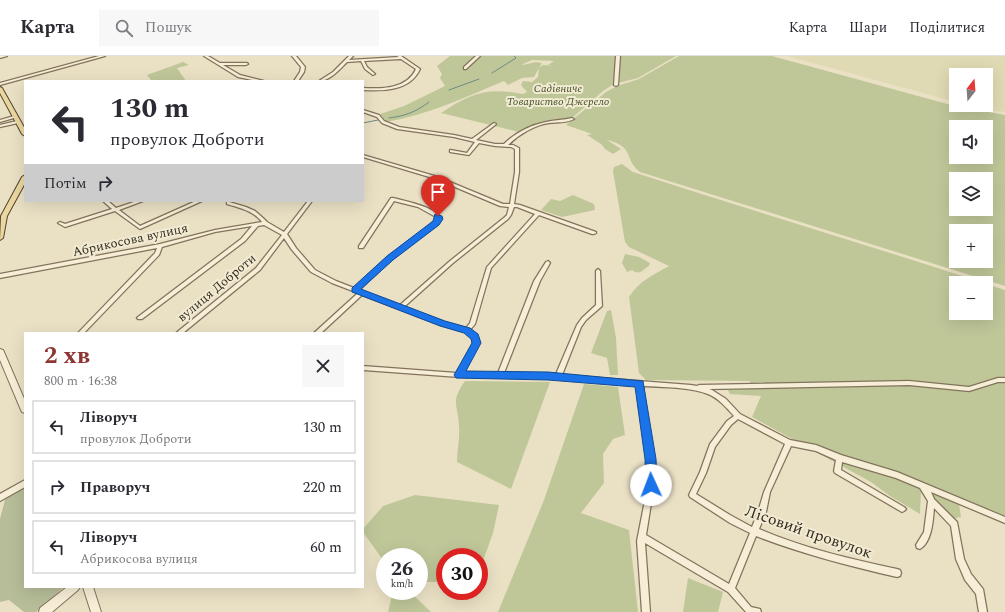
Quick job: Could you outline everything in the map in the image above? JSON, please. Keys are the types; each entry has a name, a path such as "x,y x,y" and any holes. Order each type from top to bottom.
{"main road":[{"path":"0,88 24,132"},
{"path":"0,238 2,217 24,179"}],"street":[{"path":"0,57 5,56"},
{"path":"0,84 104,56"},
{"path":"206,56 240,76 258,80"},
{"path":"294,56 303,67 302,72 297,80"},
{"path":"323,80 334,73 351,56"},
{"path":"465,68 478,56"},
{"path":"616,84 618,56"},
{"path":"347,61 401,57 418,69 413,78 403,84 364,89"},
{"path":"362,61 366,68 373,74"},
{"path":"220,64 246,64"},
{"path":"364,111 378,116 387,125 517,148 515,192 508,216 457,257 401,307"},
{"path":"0,122 16,119"},
{"path":"0,126 16,119"},
{"path":"506,145 510,141 541,124 572,119"},
{"path":"451,151 468,154 475,141 494,124"},
{"path":"364,156 438,178 502,205 518,206 594,233"},
{"path":"355,290 390,258 436,223 439,219 438,216 420,206 393,199 361,247"},
{"path":"106,202 140,228 198,202"},
{"path":"60,223 65,226 138,202"},
{"name":"вулиця Доброти","path":"180,332 258,269 285,235 287,229 309,202"},
{"path":"229,203 253,211 261,216 265,223 285,235 294,249 313,271 334,282 362,293 443,324 466,330 475,337 476,343 459,375"},
{"path":"466,330 472,324 489,267 538,213"},
{"name":"Абрикосова вулиця","path":"0,276 160,246 215,231 265,223"},
{"path":"140,318 243,240 257,224"},
{"path":"82,332 157,254 160,246"},
{"path":"500,375 537,281 548,263"},
{"path":"558,377 579,326 584,319 599,306 598,271"},
{"path":"318,332 362,293"},
{"path":"0,352 24,408"},
{"path":"364,368 459,375 558,377 691,387 909,382 969,389 998,380 1005,380"},
{"path":"640,383 650,459 651,485 642,537 646,612"},
{"path":"691,387 710,392 724,401 738,416 789,443 816,448 840,458 897,475 1005,520"},
{"name":"Лісовий провулок","path":"738,416 729,423 712,446 704,473 692,495 733,521 755,530 814,552 897,573"},
{"path":"731,589 762,512 767,492 789,443"},
{"path":"840,458 837,471 902,509"},
{"path":"0,498 24,484"},
{"path":"923,486 932,501 954,524 960,559 968,577 980,592 983,612"},
{"path":"920,545 927,533 932,501"},
{"path":"642,537 731,589 749,610 757,612"},
{"path":"44,612 74,588"},
{"path":"88,588 96,612"}],"shaded area":[{"path":"787,56 1005,56 1005,112 993,111 993,68 949,68 949,100"}],"green space":[{"name":"Садівниче Товариство Джерело","path":"450,56 676,56 638,78 614,84 603,91 571,119 541,123 523,133 441,113 470,96 480,93 500,91 523,94 527,92 521,85 523,81 532,82 538,77 539,68 534,77 522,78 508,85 504,81 431,110 386,122 380,114 404,106 445,86 440,78 442,74 437,66","holes":["532,60 554,61 548,65 555,66 543,65 539,68 542,63 536,62 523,64"]},
{"path":"679,56 772,56 949,104 949,112 989,112 1005,115 1005,286 993,282 993,276 973,276 640,172 635,167 626,150 622,146 607,140 621,149 613,154 587,135 592,134 566,125 606,92 617,86 639,79"},
{"path":"183,62 189,65 177,68 185,80 151,80 147,75"},
{"path":"622,164 633,172 961,276 949,276 949,320 993,320 993,286 1005,290 1005,516 958,497 961,517 952,519 921,491 920,514 890,496 871,482 752,417 761,396 730,394 728,390 751,389 750,381 646,380 639,373 629,297 642,283 669,266 629,247 625,242 613,171 614,167"},
{"path":"573,195 594,204 595,210 562,217 541,210 551,199 560,201"},
{"path":"625,254 639,257 650,263 649,266 643,271 635,272 632,270 627,272 622,263"},
{"path":"611,310 616,338 618,375 610,375 607,358 591,353 607,311"},
{"path":"465,381 550,382 511,489 457,462 459,430 456,399 460,388"},
{"path":"584,384 618,387 625,435 613,439 603,454 604,483 581,513 629,530 638,612 498,612 544,500"},
{"path":"24,486 24,588 63,588 36,612 24,612 9,600 0,602 0,519 6,496"},
{"path":"415,495 499,505 493,533 488,548 436,548 436,582 428,582 428,548 376,548 376,550 364,533 364,528 383,506"},
{"path":"688,578 723,592 718,612 683,612"},
{"path":"391,600 418,600 431,612 388,612"}],"waterway":[{"path":"492,73 516,58 514,56"},
{"path":"449,90 479,79"},
{"path":"389,118 410,113 429,102"},
{"path":"364,123 378,120"}],"route":[{"path":"438,216 439,219 436,223 390,258 355,290 443,324 466,330 475,337 476,343 459,375 548,376 640,383 650,459 651,485"}]}
